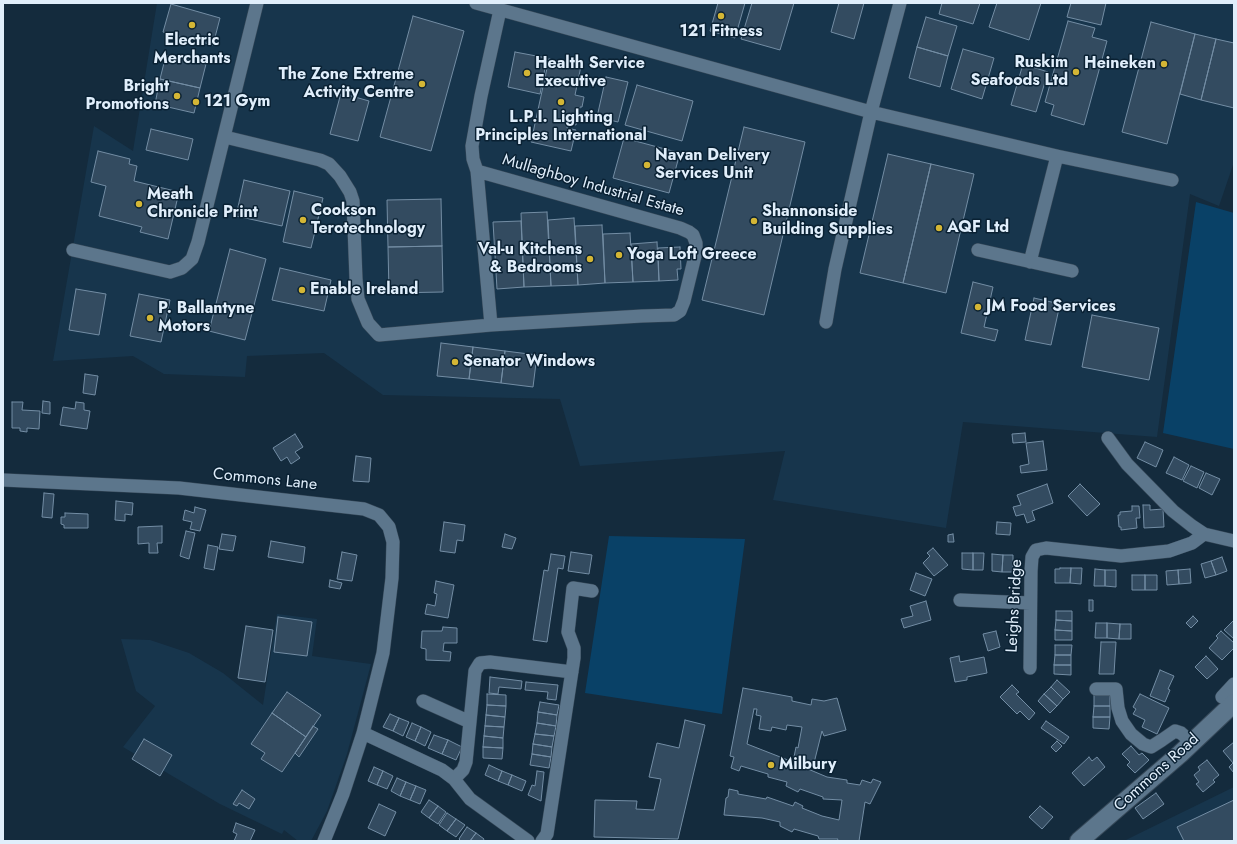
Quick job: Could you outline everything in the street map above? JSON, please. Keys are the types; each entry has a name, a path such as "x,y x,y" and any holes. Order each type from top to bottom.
{"street":[{"path":"73,250 170,272 182,268 192,259 198,242 225,137 257,3"},
{"path":"476,3 871,112 1057,156 1172,180"},
{"path":"826,322 836,269 871,112 900,3"},
{"name":"Mullaghboy Industrial Estate","path":"491,325 477,172 473,159 472,146 481,96 500,10"},
{"name":"Mullaghboy Industrial Estate","path":"225,137 320,160 329,164 340,176 350,192 353,201 358,299 368,323 379,335 491,325 674,315 680,312 696,252 696,243 693,235 680,228 477,172"},
{"path":"1030,262 1057,156"},
{"path":"978,250 1072,271"},
{"path":"1108,438 1126,464 1173,511 1204,534 1234,541"},
{"name":"Commons Lane","path":"3,480 179,488 364,509 379,515 389,527 393,542 392,578 383,653 363,733 343,794 324,841"},
{"name":"Leighs Bridge","path":"1030,668 1032,557 1036,550 1046,548 1121,556 1169,551 1192,543 1204,534"},
{"path":"542,841 547,834 574,658 574,648 568,632 573,588 592,591"},
{"path":"960,600 1030,603"},
{"path":"454,779 463,770 466,762 475,670 480,663 490,662 572,672"},
{"path":"1228,700 1234,684"},
{"path":"1096,689 1116,689 1118,708 1122,721 1131,734 1143,744 1151,747 1175,731 1181,733 1192,743"},
{"name":"Commons Road","path":"1079,841 1192,743 1228,700"},
{"path":"423,701 470,722"},
{"path":"363,733 442,770 454,779 470,799 528,841"}],"shaded area":[{"path":"157,3 1234,3 1234,162 1219,206 1190,194 1157,437 963,422 946,528 773,500 785,451 580,466 560,399 383,395 324,353 247,356 245,377 164,374 133,356 53,361 94,126 133,151"},
{"path":"1196,202 1234,213 1234,449 1163,433"},
{"path":"609,536 745,539 722,714 585,693"},
{"path":"277,614 317,619 312,656 371,664 347,754 327,811 311,841 298,841 284,830 282,834 220,804 123,747 155,706 136,691 121,639 150,640 189,653 223,673 263,705"},
{"path":"1234,787 1234,841 1124,841 1140,833"}],"building":[{"path":"718,3 745,3 735,38 710,31"},
{"path":"752,3 794,3 780,50 741,39"},
{"path":"839,3 864,3 854,39 831,32"},
{"path":"942,3 980,3 973,24 939,14"},
{"path":"997,3 1041,3 1029,40 989,27"},
{"path":"1071,3 1106,3 1101,25 1067,17"},
{"name":"Electric Merchants","path":"171,4 220,18 213,45 163,32"},
{"name":"The Zone Extreme Activity Centre","path":"413,16 464,31 431,151 380,137"},
{"path":"926,17 957,26 948,56 917,47"},
{"name":"Ruskim Seafoods Ltd","path":"1068,21 1095,28 1092,37 1107,41 1084,125 1051,115 1054,105 1045,102"},
{"name":"Heineken","path":"1151,22 1195,34 1167,144 1122,132"},
{"path":"1195,34 1216,39 1201,100 1180,94"},
{"path":"1216,39 1234,43 1234,108 1201,100"},
{"path":"917,47 948,56 940,87 909,78"},
{"path":"963,49 994,58 982,99 951,89"},
{"name":"Health Service Executive","path":"515,52 547,58 540,94 508,87"},
{"path":"166,55 206,64 200,88 160,79"},
{"name":"L.P.I. Lighting Principles International","path":"549,59 581,66 575,95 584,97 582,107 580,107 576,125 568,123 567,128 576,130 571,151 531,142"},
{"path":"1023,64 1048,72 1036,112 1011,105"},
{"path":"606,77 628,82 618,122 597,117"},
{"name":"Bright Promotions","path":"160,79 200,88 194,113 155,104"},
{"path":"637,85 693,101 682,141 625,125"},
{"path":"341,93 369,101 358,141 330,134"},
{"name":"Shannonside Building Supplies","path":"744,127 805,142 764,315 702,300"},
{"path":"151,129 193,139 188,160 146,150"},
{"name":"Navan Delivery Services Unit","path":"624,138 680,153 669,193 613,178"},
{"name":"Meath Chronicle Print","path":"98,151 130,159 129,164 137,166 134,181 179,192 168,239 140,232 142,227 99,216 106,186 91,182"},
{"path":"888,154 931,164 903,283 860,273"},
{"name":"AQF Ltd","path":"931,164 974,174 946,293 903,283"},
{"path":"244,180 290,191 282,226 236,216"},
{"name":"Cookson Terotechnology","path":"294,191 323,198 311,248 283,242"},
{"path":"441,199 442,246 388,247 387,200"},
{"path":"547,212 551,286 524,287 521,213"},
{"path":"574,218 578,285 551,286 548,220"},
{"path":"521,221 524,287 497,289 493,222"},
{"name":"Val-u Kitchens & Bedrooms","path":"602,225 605,283 578,285 575,226"},
{"path":"630,233 633,282 605,283 603,234"},
{"path":"657,242 659,281 633,282 631,244"},
{"path":"442,246 443,292 389,293 388,247"},
{"path":"680,247 681,269 677,269 678,280 659,281 658,248"},
{"path":"230,249 266,259 245,340 209,331"},
{"name":"Enable Ireland","path":"280,268 331,280 324,311 272,300"},
{"name":"JM Food Services","path":"973,282 993,287 984,327 998,330 995,341 961,333"},
{"path":"76,289 106,294 99,335 69,330"},
{"name":"P. Ballantyne Motors","path":"139,294 170,300 161,342 130,336"},
{"path":"1034,298 1060,304 1051,345 1025,340"},
{"path":"1092,315 1159,328 1149,380 1082,367"},
{"name":"Senator Windows","path":"441,343 473,347 469,379 437,376"},
{"path":"473,347 505,351 501,383 469,379"},
{"path":"505,351 537,355 533,387 501,383"},
{"path":"85,374 98,376 95,395 83,393"},
{"path":"43,401 50,402 50,414 42,413"},
{"path":"12,402 23,402 22,410 40,411 39,429 27,428 27,432 20,431 20,428 12,428"},
{"path":"76,402 84,403 84,410 90,411 87,429 60,425 63,407 75,409"},
{"path":"1025,433 1026,442 1013,443 1012,434"},
{"path":"295,434 303,447 295,452 300,458 291,464 287,457 281,461 273,448"},
{"path":"1043,441 1047,470 1021,473 1020,466 1029,464 1026,443"},
{"path":"1145,442 1163,450 1156,467 1137,458"},
{"path":"356,456 371,458 369,482 353,481"},
{"path":"1174,457 1189,465 1182,480 1166,473"},
{"path":"1191,466 1204,472 1197,488 1183,481"},
{"path":"1206,473 1220,479 1212,495 1199,488"},
{"path":"1047,484 1053,503 1032,511 1035,520 1027,523 1024,514 1016,516 1013,507 1021,505 1017,495"},
{"path":"1080,484 1100,504 1087,516 1068,496"},
{"path":"44,493 54,494 52,518 42,517"},
{"path":"116,501 133,503 132,515 125,514 125,521 115,520"},
{"path":"1143,505 1150,505 1150,510 1163,509 1164,527 1144,528"},
{"path":"1132,506 1139,506 1140,518 1136,518 1137,528 1121,530 1121,527 1119,527 1118,515 1120,515 1120,512 1132,511"},
{"path":"195,507 206,510 200,531 190,529 192,522 183,520 185,510 194,513"},
{"path":"65,513 88,514 88,528 64,528 64,525 61,524 61,517 65,517"},
{"path":"444,522 465,525 463,541 457,540 455,553 440,551"},
{"path":"997,522 1011,523 1010,535 996,534"},
{"path":"162,526 162,543 157,543 158,553 149,553 149,543 138,544 138,527"},
{"path":"186,531 195,533 189,559 180,556"},
{"path":"222,534 236,536 233,551 219,549"},
{"path":"505,534 516,538 512,549 502,547"},
{"path":"953,534 954,542 948,542 948,535"},
{"path":"271,541 305,547 303,563 268,557"},
{"path":"208,545 218,547 214,570 204,568"},
{"path":"933,548 948,565 934,576 923,563 930,556 927,553"},
{"path":"342,552 357,555 352,581 337,579"},
{"path":"571,552 592,555 589,574 568,571"},
{"path":"962,553 973,553 973,570 962,569"},
{"path":"973,553 984,553 983,570 973,570"},
{"path":"551,554 565,556 563,569 558,568 547,642 533,640 544,570 548,571"},
{"path":"992,554 1003,555 1002,572 992,571"},
{"path":"1003,555 1013,555 1013,572 1002,572"},
{"path":"1222,557 1227,571 1216,575 1211,561"},
{"path":"1211,561 1216,575 1205,578 1201,564"},
{"path":"1071,568 1070,583 1055,583 1055,569"},
{"path":"1071,568 1082,568 1081,584 1070,583"},
{"path":"1095,569 1105,570 1105,586 1094,586"},
{"path":"1190,569 1191,583 1179,584 1178,570"},
{"path":"1105,570 1116,570 1116,587 1105,586"},
{"path":"1178,570 1179,584 1167,585 1166,571"},
{"path":"916,573 932,579 925,596 910,590"},
{"path":"1132,575 1145,575 1145,590 1132,590"},
{"path":"1145,575 1157,575 1157,590 1145,590"},
{"path":"330,580 342,583 340,589 329,587"},
{"path":"436,581 454,585 448,618 425,614 427,604 435,606 437,594 434,593"},
{"path":"1089,600 1093,600 1093,611 1089,611"},
{"path":"926,601 931,620 904,628 901,619 913,616 910,606"},
{"path":"1056,611 1072,611 1072,621 1056,620"},
{"path":"1193,616 1198,621 1191,628 1186,623"},
{"path":"278,617 312,622 307,656 274,652"},
{"path":"1056,620 1072,621 1072,631 1055,630"},
{"path":"1234,620 1234,639 1224,630"},
{"path":"1096,623 1107,623 1107,638 1095,638"},
{"path":"1107,623 1120,624 1119,639 1107,638"},
{"path":"1120,624 1131,624 1131,639 1119,639"},
{"path":"246,626 273,630 265,682 238,678"},
{"path":"443,627 457,628 457,643 444,643 443,651 451,652 450,661 426,660 426,649 421,648 422,631 442,631"},
{"path":"1055,630 1072,631 1072,640 1055,640"},
{"path":"996,631 1000,647 988,651 983,634"},
{"path":"1221,631 1234,643 1234,648 1222,660 1209,648 1218,638 1216,636"},
{"path":"1101,642 1116,642 1114,674 1099,674"},
{"path":"1055,645 1072,645 1071,655 1055,655"},
{"path":"1055,655 1071,655 1071,665 1054,665"},
{"path":"959,656 960,662 984,657 987,673 967,677 967,680 955,682 950,658"},
{"path":"1206,656 1218,669 1207,679 1195,667"},
{"path":"1054,665 1071,665 1071,675 1054,674"},
{"path":"1160,670 1174,676 1168,689 1170,690 1165,702 1150,696"},
{"path":"490,677 522,681 521,689 499,687 498,694 489,693"},
{"path":"1057,680 1070,692 1063,699 1051,687"},
{"path":"526,682 558,685 556,700 547,699 548,692 525,690"},
{"path":"1012,685 1019,692 1016,694 1035,713 1029,720 1020,711 1017,714 1000,697"},
{"path":"1051,687 1063,699 1057,706 1044,694"},
{"name":"Milbury","path":"743,688 792,697 792,701 811,705 812,699 824,701 837,698 846,730 824,736 822,731 814,763 810,763 808,769 827,777 847,780 847,783 860,785 862,780 871,783 873,779 881,782 870,804 865,802 859,841 819,839 818,836 794,829 792,832 780,826 780,822 762,818 724,815 726,798 728,797 729,789 738,791 738,794 766,799 767,797 793,806 795,802 803,806 802,808 822,816 839,820 842,800 823,799 823,797 800,789 798,792 786,786 787,782 768,777 768,774 741,766 739,771 731,768 734,757 730,756","holes":["754,709 757,709 756,715 761,716 759,729 771,731 772,727 786,730 787,725 802,727 798,748 796,747 793,762 747,744"]},
{"path":"287,692 321,715 306,737 272,713"},
{"path":"487,694 506,695 506,706 487,705"},
{"path":"1044,694 1057,706 1050,713 1038,701"},
{"path":"1140,694 1169,708 1157,734 1142,727 1145,720 1133,714 1136,709 1133,707"},
{"path":"1094,695 1110,695 1110,706 1094,706"},
{"path":"540,702 559,705 557,715 538,712"},
{"path":"487,705 506,706 505,717 486,715"},
{"path":"1094,706 1110,706 1110,717 1093,717"},
{"path":"538,712 557,715 556,726 537,723"},
{"path":"272,713 306,737 282,772 261,759 265,753 251,744"},
{"path":"390,714 399,718 393,731 383,727"},
{"path":"486,715 505,717 504,727 485,726"},
{"path":"1093,717 1110,717 1109,729 1093,728"},
{"path":"399,718 409,722 403,736 393,731"},
{"path":"685,720 705,725 678,839 594,837 595,800 637,801 636,809 654,810 661,779 649,777 657,743 679,748"},
{"path":"1046,721 1069,737 1064,744 1041,728"},
{"path":"412,723 421,727 415,741 406,737"},
{"path":"537,723 556,726 554,736 535,734"},
{"path":"313,726 318,729 299,757 295,753"},
{"path":"485,726 504,727 503,738 484,736"},
{"path":"421,727 431,732 425,746 415,741"},
{"path":"535,734 554,736 552,747 533,744"},
{"path":"434,735 448,740 442,754 428,748"},
{"path":"484,736 503,738 503,748 483,747"},
{"path":"144,739 172,755 160,776 132,759"},
{"path":"448,740 462,747 456,760 442,754"},
{"path":"1057,741 1062,746 1056,752 1051,747"},
{"path":"1234,742 1234,773 1229,767 1233,763 1223,751"},
{"path":"533,744 552,747 551,757 532,754"},
{"path":"1131,746 1139,755 1142,753 1149,760 1135,773 1127,765 1130,762 1122,754"},
{"path":"483,747 503,748 502,759 483,758"},
{"path":"532,754 551,757 549,768 530,765"},
{"path":"1089,757 1092,761 1097,757 1105,767 1084,786 1072,773"},
{"path":"1207,760 1219,775 1213,780 1215,782 1203,792 1196,784 1199,782 1194,775 1200,770 1198,767"},
{"path":"489,765 502,771 498,781 485,775"},
{"path":"374,767 383,771 377,785 368,781"},
{"path":"383,771 393,776 387,789 377,785"},
{"path":"502,771 512,775 508,785 498,781"},
{"path":"537,771 544,772 541,801 528,795 532,785 535,786"},
{"path":"512,775 526,781 522,791 508,785"},
{"path":"397,778 406,782 400,796 391,791"},
{"path":"406,782 416,786 410,800 400,796"},
{"path":"416,786 426,790 420,804 410,800"},
{"path":"242,790 255,799 249,809 239,803 237,806 233,804"},
{"path":"1156,793 1164,804 1143,819 1135,808"},
{"path":"429,800 438,806 429,818 421,812"},
{"path":"1234,800 1234,841 1184,841 1177,827"},
{"path":"379,804 396,812 385,836 368,828"},
{"path":"438,806 446,812 438,824 429,818"},
{"path":"1040,806 1053,817 1042,829 1029,817"},
{"path":"447,813 456,819 447,831 439,825"},
{"path":"456,819 465,825 456,837 447,831"},
{"path":"236,823 255,830 250,841 234,841 237,834 233,832"},
{"path":"467,827 476,833 470,841 461,841 459,839"},
{"path":"476,833 484,839 483,841 470,841"}],"place":[{"name":"121 Fitness","path":"721,16"},
{"name":"Electric Merchants","path":"192,25"},
{"name":"Heineken","path":"1164,64"},
{"name":"Ruskim Seafoods Ltd","path":"1076,72"},
{"name":"Health Service Executive","path":"527,73"},
{"name":"The Zone Extreme Activity Centre","path":"422,84"},
{"name":"Bright Promotions","path":"177,96"},
{"name":"121 Gym","path":"196,102"},
{"name":"L.P.I. Lighting Principles International","path":"561,102"},
{"name":"Navan Delivery Services Unit","path":"647,165"},
{"name":"Meath Chronicle Print","path":"139,204"},
{"name":"Cookson Terotechnology","path":"303,220"},
{"name":"Shannonside Building Supplies","path":"754,221"},
{"name":"AQF Ltd","path":"939,228"},
{"name":"Yoga Loft Greece","path":"619,255"},
{"name":"Val-u Kitchens & Bedrooms","path":"590,259"},
{"name":"Enable Ireland","path":"302,290"},
{"name":"JM Food Services","path":"978,307"},
{"name":"P. Ballantyne Motors","path":"150,318"},
{"name":"Senator Windows","path":"455,362"},
{"name":"Milbury","path":"771,765"}]}
